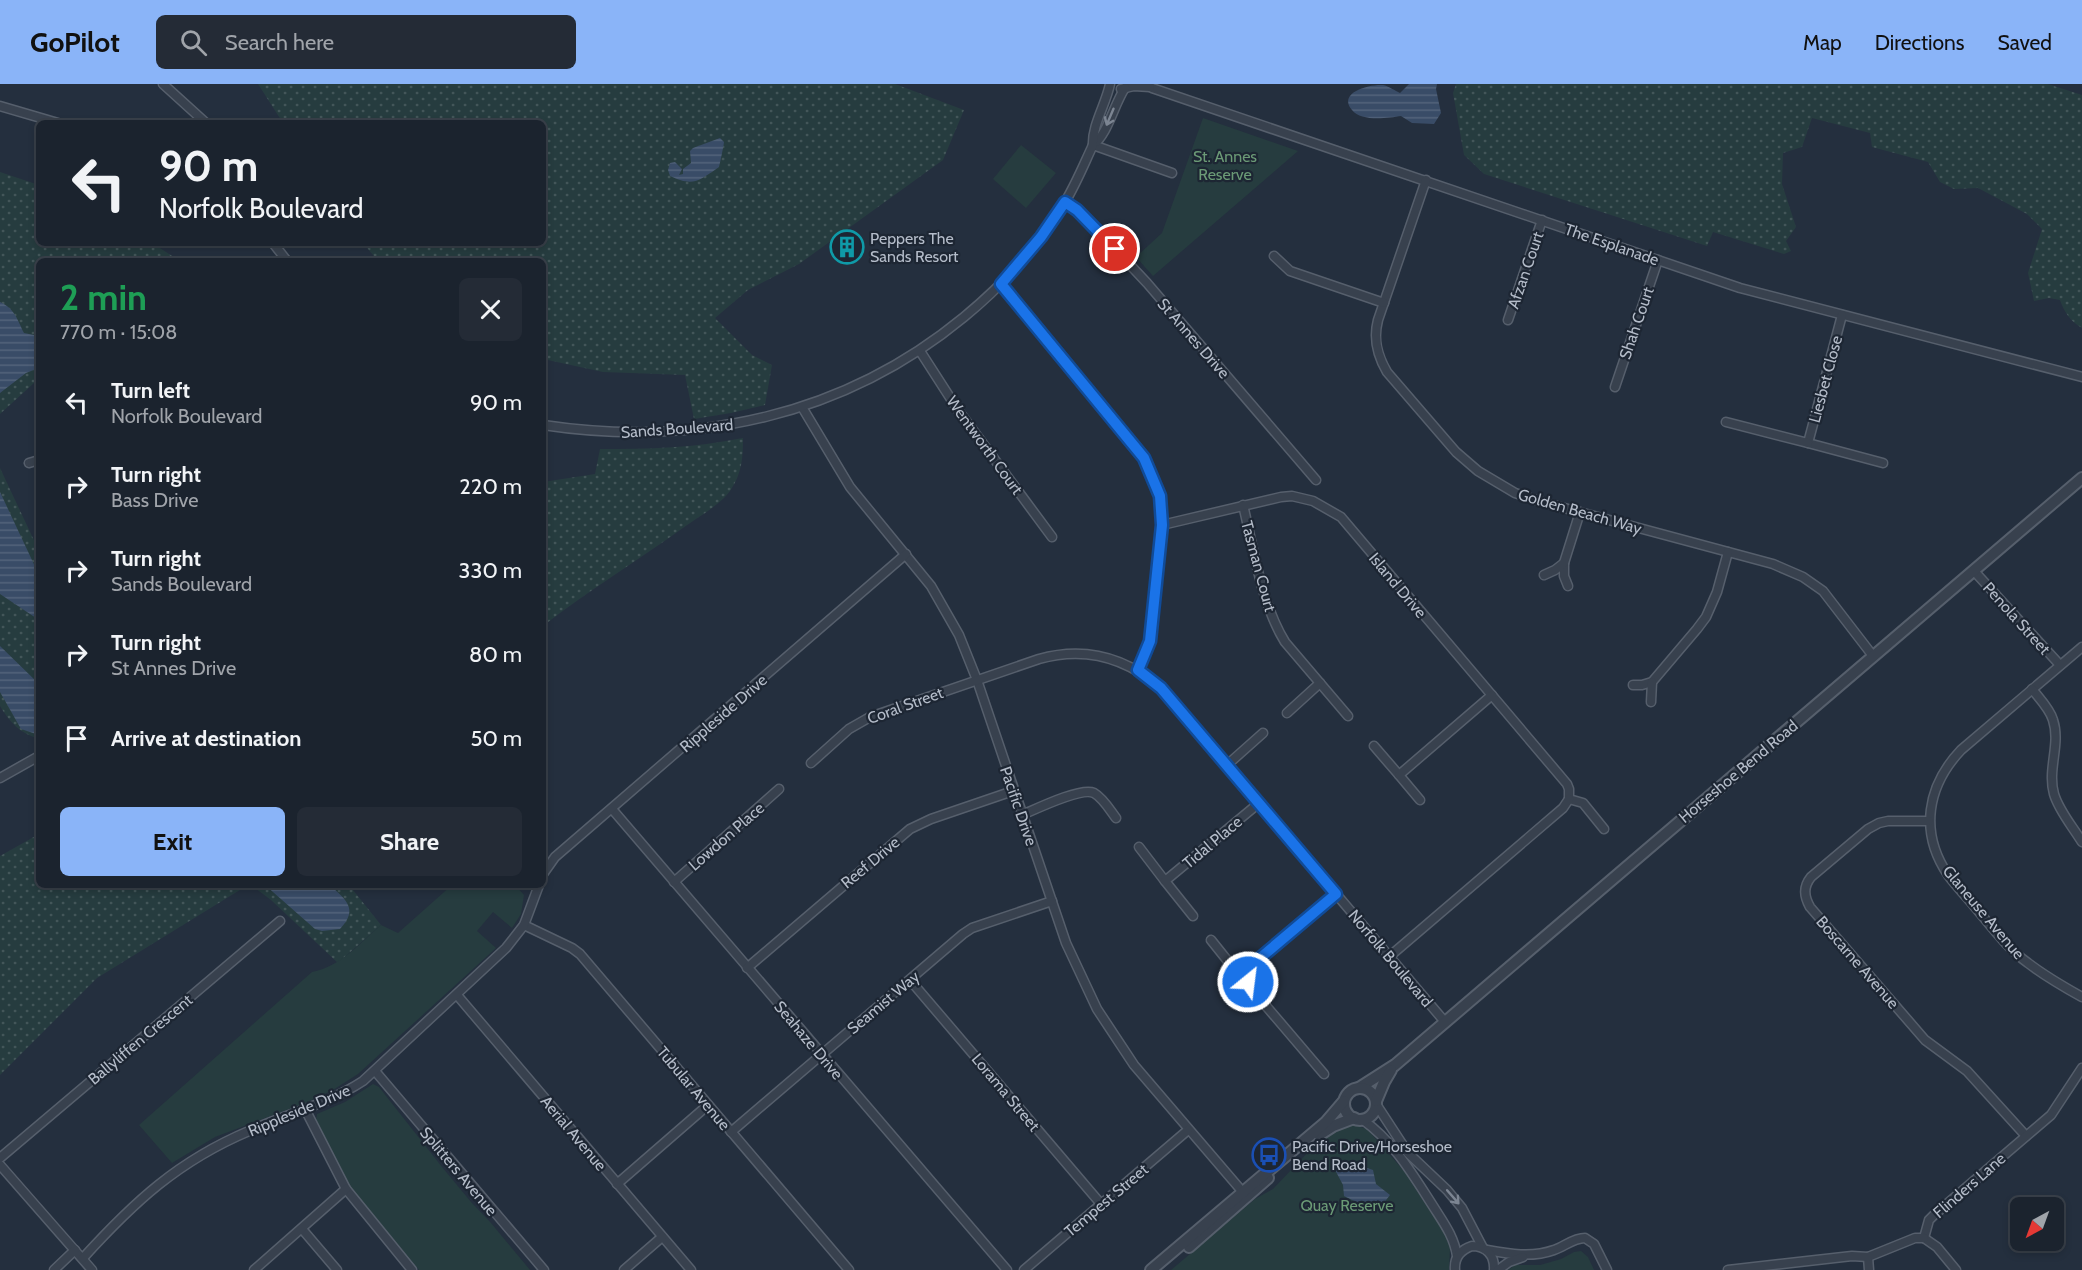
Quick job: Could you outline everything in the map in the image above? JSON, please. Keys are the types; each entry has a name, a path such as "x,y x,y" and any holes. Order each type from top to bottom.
{"street":[{"path":"163,84 203,120"},
{"name":"The Esplanade","path":"1110,84 1117,88 1148,85 1740,288 2082,377"},
{"name":"Sands Boulevard","path":"546,425 593,431 654,433 717,428 749,422 802,407 866,381 920,351 975,308 1001,284 1041,237 1065,202 1093,145 1093,135 1107,99 1110,84"},
{"name":"Sands Boulevard","path":"1093,145 1101,140 1118,99 1128,86"},
{"path":"0,106 48,120"},
{"path":"1093,145 1172,172"},
{"name":"Golden Beach Way","path":"1426,180 1384,303 1376,344 1381,362 1395,381 1456,452 1478,471 1515,493 1782,568 1814,584 1822,591 1873,656"},
{"name":"St Annes Drive","path":"1065,202 1100,233 1147,283 1316,480"},
{"name":"Afzan Court","path":"1508,320 1542,220"},
{"path":"275,246 285,258"},
{"path":"1274,256 1290,271 1384,303"},
{"name":"Shah Court","path":"1615,387 1658,260"},
{"path":"1001,284 1144,458 1153,476 1160,496 1162,525 1150,641 1138,670"},
{"name":"Liesbet Close","path":"1808,443 1842,315"},
{"name":"Wentworth Court","path":"920,351 964,418 1052,537"},
{"name":"Pacific Drive","path":"802,407 850,487 931,586 962,640 1076,968 1097,1009 1130,1059 1188,1130 1245,1194"},
{"name":"Liesbet Close","path":"1726,422 1883,464"},
{"path":"29,463 36,461"},
{"name":"Horseshoe Bend Road","path":"1359,1088 1395,1065 2082,478"},
{"name":"Island Drive","path":"1162,525 1292,496 1313,501 1333,511 1341,517 1567,784 1569,799"},
{"name":"Tasman Court","path":"1244,505 1273,620 1285,642 1348,716"},
{"path":"1568,586 1564,576 1564,563 1580,512"},
{"path":"1651,702 1652,682 1706,617 1717,592 1728,552"},
{"name":"Rippleside Drive","path":"546,870 555,857 906,554"},
{"path":"1544,575 1564,563"},
{"name":"Penola Street","path":"1974,571 2060,665"},
{"name":"Glaneuse Avenue","path":"2082,647 1950,762 1941,775 1929,821 1937,853 1948,875 2007,945 2026,962 2082,998"},
{"name":"Norfolk Boulevard","path":"977,680 1039,659 1066,653 1107,658 1138,670 1161,688 1445,1022"},
{"name":"Coral Street","path":"811,763 858,723 977,680"},
{"path":"1633,685 1652,682"},
{"path":"1287,713 1320,683"},
{"path":"2032,689 2053,717 2056,739 2051,770 2054,794 2082,843"},
{"path":"1399,775 1492,695"},
{"path":"1227,765 1263,733"},
{"path":"1374,746 1420,800"},
{"path":"0,778 36,758"},
{"name":"Lowdon Place","path":"674,882 779,789"},
{"name":"Reef Drive","path":"747,968 910,829 931,819 1013,790"},
{"path":"1022,815 1076,794 1089,792 1096,794 1116,818"},
{"path":"1390,956 1563,808 1569,799 1583,804 1604,829"},
{"name":"Tidal Place","path":"1166,880 1259,802"},
{"name":"Seahaze Drive","path":"612,809 1006,1270"},
{"name":"Boscarne Avenue","path":"1929,821 1888,821 1868,829 1811,877 1807,883 1806,898 1810,907 1925,1040 1967,1071 2026,1136"},
{"name":"Tidal Place","path":"1139,847 1193,916"},
{"name":"Rippleside Drive","path":"83,1258 124,1214 183,1165 212,1148 249,1131 349,1090 375,1071 506,948 524,925 538,888"},
{"path":"1324,1074 1249,986 1247,972 1253,964 1336,894"},
{"name":"Seamist Way","path":"731,1132 972,928 1052,901"},
{"name":"Ballyliffen Crescent","path":"0,1158 280,921"},
{"name":"Tubular Avenue","path":"524,925 580,954 849,1270"},
{"path":"1211,940 1231,965 1247,972"},
{"name":"Lorama Street","path":"910,980 1101,1204"},
{"name":"Aerial Avenue","path":"457,995 691,1270"},
{"name":"Horseshoe Bend Road","path":"1376,1103 1384,1082 1395,1065"},
{"name":"Flinders Lane","path":"1728,1270 1852,1256 1868,1257 1915,1238 1924,1238 1929,1220 2058,1107 2082,1068"},
{"name":"Splitters Avenue","path":"375,1071 544,1270"},
{"path":"1162,1270 1326,1122 1349,1092 1359,1088 1368,1090 1375,1097 1376,1103 1407,1153 1462,1208 1493,1259 1496,1270 1509,1262 1548,1252 1585,1238 1594,1244 1607,1270"},
{"path":"1344,1101 1345,1109 1387,1141 1417,1179 1449,1231 1457,1256 1455,1269"},
{"path":"1151,1270 1315,1137 1333,1126 1372,1114 1376,1103"},
{"path":"617,1184 708,1105"},
{"path":"305,1109 346,1189 412,1270"},
{"name":"Tempest Street","path":"1024,1270 1188,1130"},
{"path":"0,1165 92,1270"},
{"path":"254,1270 346,1189"},
{"path":"302,1229 337,1270"},
{"path":"624,1270 662,1237"},
{"path":"1924,1238 1937,1247 1956,1270"},
{"path":"1457,1256 1461,1251 1472,1246 1508,1254 1530,1255"},
{"path":"54,1270 75,1250"},
{"path":"1868,1257 1869,1270"}],"green space":[{"path":"258,84 895,84 964,110 943,160 799,264 748,290 715,318 752,355 772,365 765,405 694,419 685,375 603,372 546,360 546,258 376,258 366,246 546,246 546,120 281,120"},
{"path":"1456,84 2048,84 2082,95 2082,328 2068,316 2060,300 2049,298 2034,301 2028,273 2042,229 2027,214 1978,188 1954,189 1940,182 1928,162 1872,147 1870,133 1812,118 1802,147 1783,153 1782,184 1796,227 1786,241 1791,251 1784,254 1713,232 1707,246 1484,174 1464,155 1453,93"},
{"name":"St. Annes Reserve","path":"1203,118 1298,151 1153,276 1136,257 1162,233"},
{"path":"1021,145 1056,173 1026,208 993,179"},
{"path":"0,172 36,184 36,246 157,246 175,258 36,258 36,384 34,383 0,414"},
{"path":"743,438 739,472 730,491 702,515 546,624 546,482 595,474 600,449 707,444"},
{"path":"0,468 36,545 36,738 16,727 0,706"},
{"path":"36,836 36,888 243,888 97,978 0,1075 0,856"},
{"path":"255,888 351,888 381,925 338,963 271,900"},
{"path":"449,888 518,888 524,895 521,914 512,928 493,912 477,931 496,948 358,1074 333,1090 305,1103 215,1137 172,1163 139,1125 312,972 341,960 381,925 398,933"},
{"path":"373,1084 379,1087 442,1167 530,1270 419,1270 349,1186 316,1121 317,1114 345,1102"},
{"name":"Quay Reserve","path":"1354,1125 1367,1129 1404,1171 1445,1234 1450,1248 1449,1270 1171,1270 1255,1199 1273,1189 1315,1145 1341,1129"},
{"path":"1581,1251 1588,1257 1594,1270 1508,1270 1515,1265 1540,1265"}],"water":[{"path":"1409,84 1437,84 1441,113 1434,124 1412,123 1401,116 1368,118 1356,114 1348,104 1349,98 1357,90 1383,85 1400,93"},
{"path":"720,138 724,142 719,167 696,181 690,182 670,176 668,170 670,163 675,162 682,169 679,175 683,174 683,169 691,163 690,151 693,148"},
{"path":"0,302 12,311 24,333 36,335 36,369 26,373 0,393"},
{"path":"0,492 36,569 36,618 0,594"},
{"path":"0,646 36,681 36,734 21,729 0,692"},
{"path":"268,888 333,888 348,905 349,916 340,929 322,931 315,929"},
{"path":"1341,1162 1349,1162 1373,1170 1376,1184 1390,1195 1383,1204 1372,1207 1363,1201 1360,1204 1344,1196 1343,1185 1334,1168"}],"place":[{"name":"Peppers The Sands Resort","path":"847,247"},
{"name":"Pacific Drive/Horseshoe Bend Road","path":"1269,1155"}],"route":[{"path":"1115,249 1077,210 1065,202 1020,264 1001,284 1138,449 1150,469 1160,496 1162,525 1150,641 1138,670 1161,688 1336,894 1253,964 1247,972 1248,982"}]}
